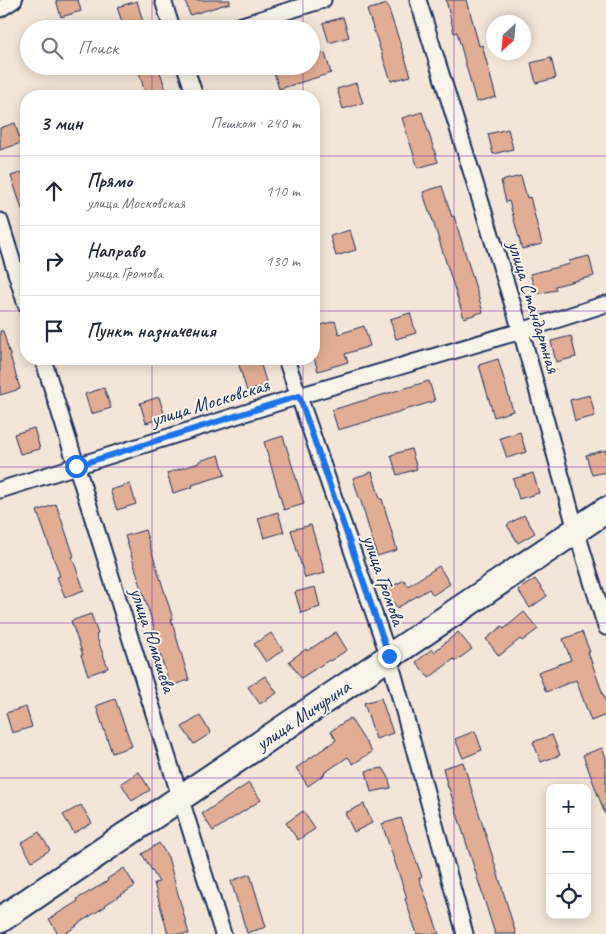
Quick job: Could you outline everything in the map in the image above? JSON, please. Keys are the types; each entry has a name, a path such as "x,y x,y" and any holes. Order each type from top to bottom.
{"main road":[{"name":"улица Мичурина","path":"0,920 606,510"}],"street":[{"path":"0,9 14,0"},
{"path":"163,0 169,20"},
{"path":"257,20 323,0"},
{"name":"улица Стандартная","path":"418,0 522,331 576,530 606,627"},
{"path":"188,75 193,90"},
{"path":"0,221 20,286"},
{"name":"улица Московская","path":"0,490 299,396 522,331 606,304"},
{"name":"улица Юмашева","path":"45,365 182,797 223,934"},
{"name":"улица Громова","path":"288,365 389,656 465,934"}],"building":[{"path":"56,0 78,0 81,11 61,17"},
{"path":"185,0 230,0 230,3 190,15"},
{"path":"446,0 466,0 479,46 482,45 496,97 476,102 457,32 454,33"},
{"path":"137,1 142,20 121,20 117,7"},
{"path":"387,4 411,76 391,81 367,10"},
{"path":"343,17 349,37 329,43 323,23"},
{"path":"325,53 331,73 279,89 275,75 320,75 320,54"},
{"path":"551,58 556,78 536,83 531,63"},
{"path":"140,75 161,75 166,90 144,90"},
{"path":"356,83 363,103 343,109 337,89"},
{"path":"422,112 438,162 418,168 402,118"},
{"path":"15,123 20,143 0,150 0,128"},
{"path":"508,129 513,149 493,154 488,134"},
{"path":"20,173 20,203 11,176"},
{"path":"521,176 527,198 530,197 542,244 522,249 509,201 506,202 501,181"},
{"path":"442,186 452,217 454,216 483,312 464,318 423,192"},
{"path":"350,230 356,250 336,256 330,236"},
{"path":"589,256 594,276 555,286 556,290 536,294 530,274 570,264 569,261"},
{"path":"410,313 416,333 396,339 390,319"},
{"path":"335,321 339,334 364,326 370,346 345,354 348,362 318,371 316,365 320,365 320,325"},
{"path":"0,331 3,331 20,389 0,395"},
{"path":"571,336 576,357 556,362 551,341"},
{"path":"498,359 513,411 494,417 479,365"},
{"path":"239,365 261,365 267,385 247,391"},
{"path":"429,381 435,401 338,430 332,410"},
{"path":"104,388 111,408 91,414 85,394"},
{"path":"590,395 595,416 575,421 570,400"},
{"path":"159,397 165,417 146,423 140,403"},
{"path":"34,428 40,449 20,454 14,434"},
{"path":"520,432 526,452 507,458 500,438"},
{"path":"283,436 304,504 284,510 264,442"},
{"path":"411,449 417,469 397,475 391,455"},
{"path":"606,450 606,472 592,475 586,455"},
{"path":"219,455 225,475 173,493 167,473"},
{"path":"372,472 397,550 377,556 353,478"},
{"path":"533,473 539,493 519,499 513,479"},
{"path":"130,484 136,504 117,510 110,490"},
{"path":"56,504 84,590 65,597 57,577 60,576 37,511"},
{"path":"278,512 284,532 264,538 258,518"},
{"path":"524,515 535,533 518,543 507,525"},
{"path":"311,525 325,573 305,578 291,530"},
{"path":"145,530 173,619 171,619 189,680 170,686 156,641 158,640 125,536"},
{"path":"439,566 450,584 433,595 429,589 397,608 386,590 404,580 408,586"},
{"path":"535,579 547,596 530,608 518,590"},
{"path":"315,587 320,607 301,613 295,592"},
{"path":"524,612 538,629 522,641 520,639 499,656 486,639 502,626 504,629"},
{"path":"91,614 98,634 96,635 108,668 88,675 71,621"},
{"path":"336,632 347,650 301,678 289,661"},
{"path":"458,632 472,649 456,661 454,659 429,678 416,662 432,649 434,652"},
{"path":"582,632 606,703 606,715 591,721 576,680 546,692 538,672 571,660 563,639"},
{"path":"271,633 283,650 266,662 254,644"},
{"path":"265,676 277,693 260,704 248,687"},
{"path":"381,698 393,733 376,739 364,703"},
{"path":"115,699 132,746 112,753 96,706"},
{"path":"26,707 32,727 12,733 6,713"},
{"path":"200,716 211,733 194,744 182,727"},
{"path":"350,718 372,752 353,764 348,757 308,786 296,768 336,740 331,731"},
{"path":"475,731 482,750 463,758 455,739"},
{"path":"552,735 560,755 541,762 533,742"},
{"path":"602,748 606,758 606,814 583,755"},
{"path":"463,762 516,934 495,934 448,788 443,768"},
{"path":"383,768 388,776 391,788 371,792 366,771"},
{"path":"139,772 150,790 132,801 121,783"},
{"path":"249,783 261,800 213,831 202,814"},
{"path":"364,804 372,823 354,832 345,813"},
{"path":"81,805 92,823 74,833 63,815"},
{"path":"303,811 315,829 298,840 286,823"},
{"path":"401,818 422,877 419,878 439,934 417,934 405,899 407,898 382,824"},
{"path":"39,832 50,850 32,861 21,843"},
{"path":"159,843 168,857 189,934 168,934 154,883 159,882 142,854"},
{"path":"124,868 135,886 77,926 64,934 58,934 49,919 78,901 77,899 108,881 107,879"},
{"path":"250,874 266,927 247,933 231,881"}],"route":[{"path":"76,466 299,396 389,656"}]}
